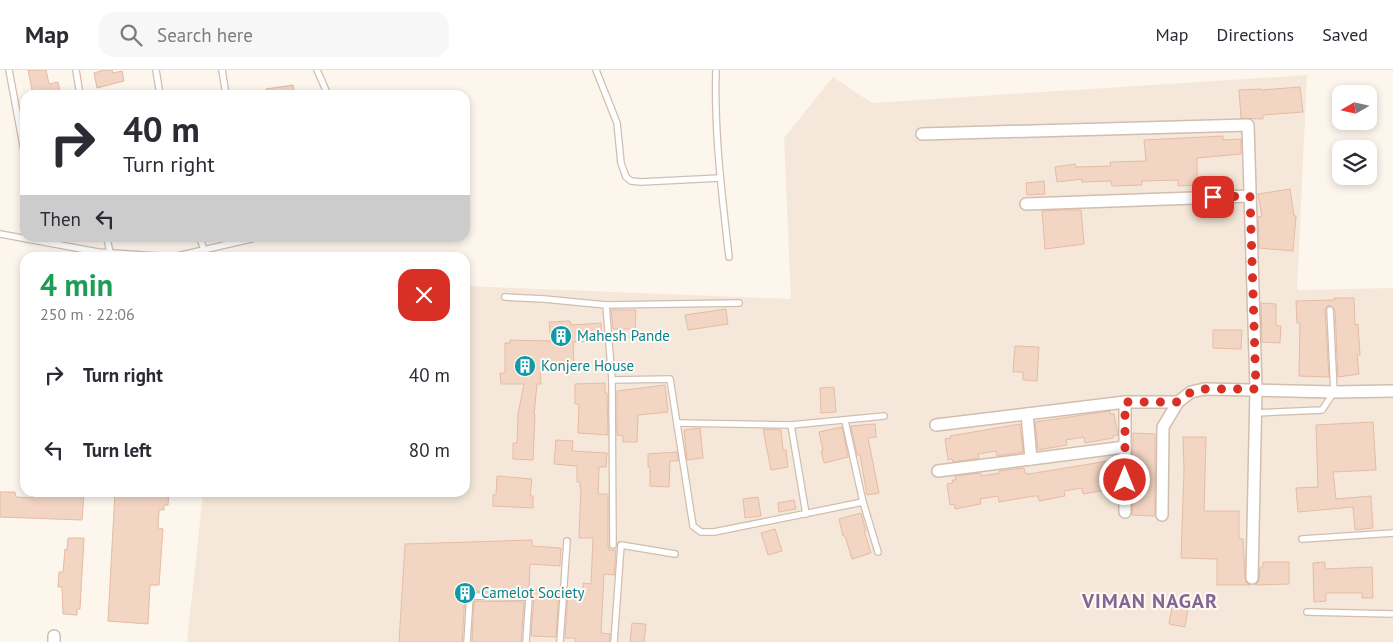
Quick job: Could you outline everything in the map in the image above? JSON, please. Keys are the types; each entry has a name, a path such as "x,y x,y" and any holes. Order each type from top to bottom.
{"street":[{"path":"922,134 1248,125 1256,389 1252,578"},
{"path":"1026,204 1250,196"},
{"path":"1162,515 1164,427 1178,402 1191,392 1204,389 1334,392 1393,391"},
{"path":"936,425 1125,402 1178,402"},
{"path":"1125,402 1126,512"},
{"path":"1027,414 1031,459"},
{"path":"938,471 1125,448"}],"lane":[{"path":"9,70 20,129"},
{"path":"76,70 79,90"},
{"path":"156,70 159,90"},
{"path":"222,70 225,90"},
{"path":"317,70 326,90"},
{"path":"596,70 617,123 623,172 626,177 641,182 720,178"},
{"path":"716,70 715,98 720,178 730,258"},
{"path":"0,234 20,237"},
{"path":"52,242 105,252"},
{"path":"201,242 204,250"},
{"path":"195,252 238,242"},
{"path":"505,297 606,305 739,303"},
{"path":"606,305 612,380 613,545"},
{"path":"1256,413 1322,410 1334,392 1330,310"},
{"path":"612,380 670,379 693,526 700,532 714,532 863,502"},
{"path":"677,423 791,425 884,416"},
{"path":"844,421 863,502 878,552"},
{"path":"791,425 806,514"},
{"path":"1302,539 1393,533"},
{"path":"560,642 567,541"},
{"path":"614,642 621,545 675,554"},
{"path":"467,642 470,596 529,597 526,642"},
{"path":"1307,612 1393,614"}],"shaded area":[{"path":"1307,75 1297,290 1393,288 1393,642 187,642 203,497 470,497 470,286 791,299 784,138 833,77 872,103"}],"building":[{"path":"28,70 46,70 49,84 58,82 60,90 32,90"},
{"path":"112,70 113,73 122,71 124,81 97,88 94,73"},
{"path":"293,85 294,90 266,90"},
{"path":"1300,87 1303,112 1263,115 1263,119 1241,118 1239,90"},
{"path":"1223,136 1223,140 1241,139 1241,154 1197,158 1197,185 1178,186 1178,180 1142,181 1142,185 1112,186 1111,181 1082,182 1082,179 1057,182 1055,167 1075,164 1076,167 1111,166 1110,162 1146,161 1144,140"},
{"path":"1044,181 1045,194 1027,195 1026,183"},
{"path":"1290,189 1294,216 1296,216 1293,251 1259,248 1258,217 1262,216 1258,194"},
{"path":"1081,210 1084,244 1045,249 1042,211"},
{"path":"1334,298 1354,298 1355,325 1358,324 1360,355 1357,355 1359,374 1338,377 1335,310 1330,305 1325,310 1329,377 1299,376 1300,323 1297,323 1296,301 1334,300"},
{"path":"1261,303 1276,304 1276,326 1281,326 1280,343 1262,342"},
{"path":"726,309 728,324 688,330 685,315"},
{"path":"611,310 636,310 635,329 613,329"},
{"path":"570,321 571,325 601,323 602,341 573,342 574,363 540,367 541,384 537,384 534,414 533,460 513,459 513,443 517,443 518,414 524,384 501,384 500,373 505,373 505,343 510,343 510,340 551,341 549,322"},
{"path":"1213,330 1242,330 1241,349 1213,348"},
{"path":"1015,346 1039,347 1037,381 1023,380 1023,372 1013,372"},
{"path":"605,383 608,435 578,433 579,404 575,404 575,384"},
{"path":"665,385 668,412 638,415 637,442 623,442 623,436 617,435 617,391"},
{"path":"834,387 836,412 821,413 820,388"},
{"path":"1110,411 1110,414 1114,414 1118,435 1113,436 1113,438 1085,443 1084,437 1066,440 1067,445 1038,450 1035,422"},
{"path":"1373,422 1376,470 1333,472 1336,499 1371,496 1373,528 1355,530 1353,507 1298,512 1296,488 1318,487 1316,425"},
{"path":"875,424 876,437 868,438 879,493 867,495 860,455 857,455 851,426"},
{"path":"1020,424 1023,452 997,456 996,451 978,454 979,458 953,462 952,459 948,460 945,439 951,438 950,436"},
{"path":"842,427 848,457 824,463 819,432"},
{"path":"700,428 703,458 687,460 684,430"},
{"path":"763,429 781,430 783,450 786,450 788,467 771,470"},
{"path":"1133,433 1155,434 1155,516 1132,515"},
{"path":"1183,437 1206,437 1204,511 1239,511 1239,539 1243,539 1245,578 1246,582 1250,585 1217,585 1217,559 1181,558 1184,471"},
{"path":"556,440 573,441 572,451 607,453 606,467 599,467 598,494 608,494 608,546 609,550 616,550 614,575 604,574 601,633 610,634 609,642 575,642 575,638 565,638 568,593 583,593 583,583 591,584 593,538 579,538 581,487 580,482 577,482 577,466 554,464"},
{"path":"677,452 678,461 670,461 669,487 650,486 648,454"},
{"path":"1108,461 1109,465 1112,465 1116,486 1111,487 1111,489 1083,494 1082,488 1064,491 1065,496 1039,501 1038,496 1034,496 999,502 998,496 980,499 981,504 955,509 954,504 950,505 947,484 953,483 952,480 956,480 955,476 981,473 981,476 1000,473 999,471 1024,468 1025,473 1029,474"},
{"path":"497,476 532,479 530,496 533,496 533,508 493,506 493,495 496,495"},
{"path":"0,492 15,492 16,497 32,498 84,497 82,520 0,517"},
{"path":"115,497 169,497 168,505 164,505 164,510 159,510 158,528 163,529 159,585 150,585 148,624 108,621"},
{"path":"758,497 761,516 745,518 743,499"},
{"path":"794,500 796,509 779,512 778,503"},
{"path":"861,513 871,553 852,559 839,519"},
{"path":"775,529 782,551 768,555 761,533"},
{"path":"68,538 84,538 80,609 77,609 77,615 63,614 62,587 58,587 59,572 63,572"},
{"name":"Camelot Society","path":"532,540 532,546 561,548 560,566 530,564 529,589 559,591 556,637 531,636 534,597 531,593 470,591 465,596 462,642 399,642 405,544"},
{"path":"1263,562 1289,562 1289,584 1255,585 1259,581 1260,567 1263,567"},
{"path":"1325,562 1325,569 1372,567 1373,598 1362,598 1362,593 1326,593 1326,601 1314,602 1313,563"},
{"path":"474,601 524,602 521,642 472,642"},
{"path":"1173,601 1189,603 1185,627 1169,624"},
{"path":"632,623 646,624 644,642 630,642"}],"place":[{"name":"Mahesh Pande","path":"561,336"},
{"name":"Konjere House","path":"525,366"},
{"name":"Camelot Society","path":"465,593"}],"district":[{"name":"VIMAN NAGAR","path":"1150,601"}],"route":[{"path":"1125,480 1125,402 1178,402 1191,392 1204,389 1256,389 1250,196 1213,197"}]}
